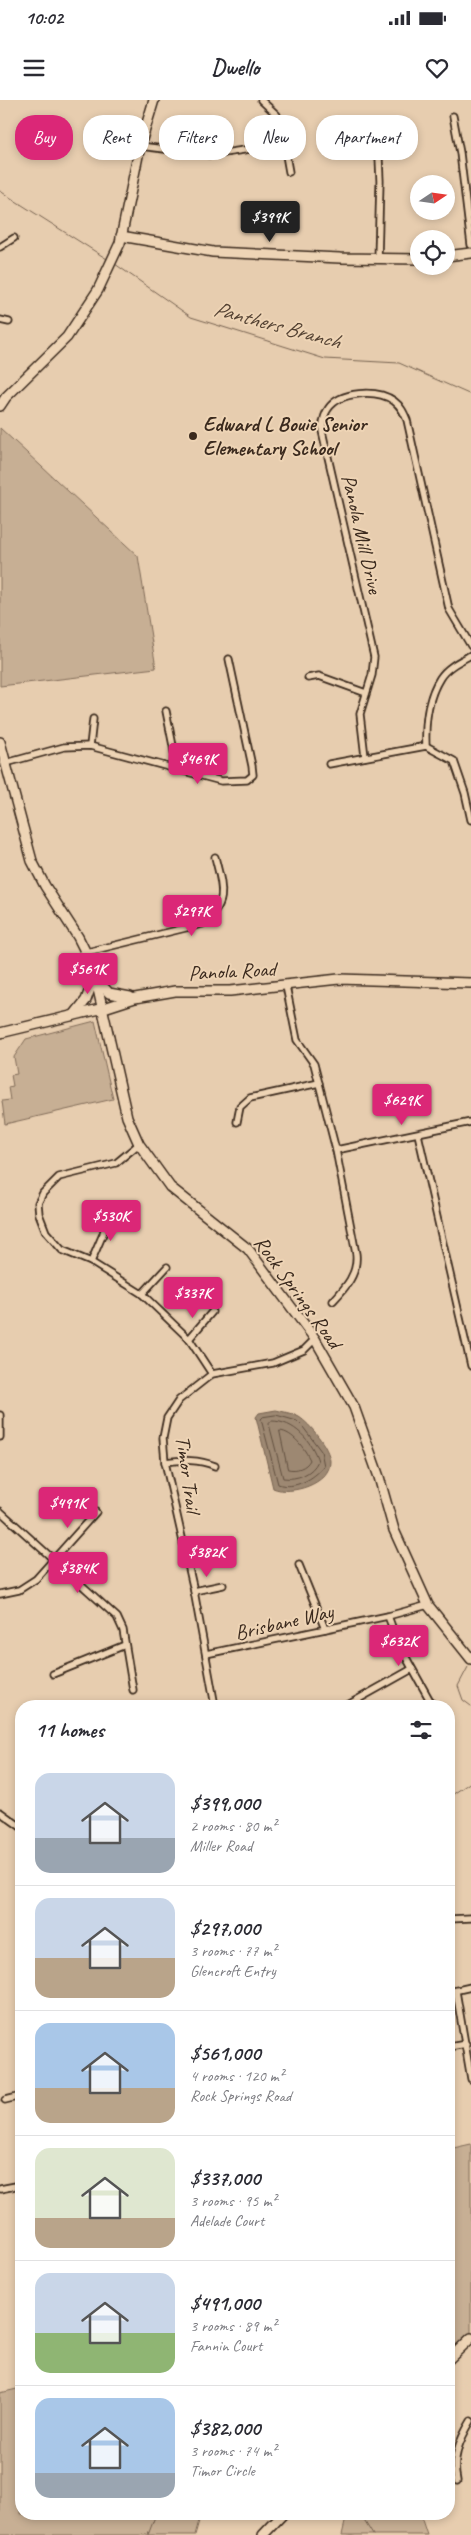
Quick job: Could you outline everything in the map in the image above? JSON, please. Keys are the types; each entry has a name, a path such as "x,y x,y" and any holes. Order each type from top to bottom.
{"street":[{"path":"149,116 154,100"},
{"path":"261,100 277,115"},
{"path":"453,116 460,153 471,245"},
{"path":"149,147 212,155 244,150"},
{"path":"0,406 3,394 67,337 84,314 113,260 121,236 137,160"},
{"path":"287,160 290,172"},
{"path":"378,260 379,160"},
{"path":"121,236 213,252 378,260 410,259"},
{"path":"0,247 14,238"},
{"path":"455,255 471,253"},
{"path":"0,320 9,322"},
{"name":"Panola Mill Drive","path":"365,757 360,724 366,693 372,675 374,657 322,431 323,417 329,407 339,399 350,395 377,395 393,400 402,409 407,420 449,608 471,646"},
{"path":"426,746 427,718 440,677 451,667 471,655"},
{"path":"6,763 64,747 90,746 229,782 247,780 253,775 229,659"},
{"path":"308,678 324,677 366,693"},
{"path":"166,711 175,756 173,767"},
{"path":"90,746 93,719"},
{"name":"Rock Springs Road","path":"0,742 28,849 36,870 87,952 95,975 104,1008 127,1117 139,1144 170,1187 248,1249 316,1339 354,1408 376,1468 394,1530 428,1605 471,1659"},
{"path":"329,764 426,746 454,761 465,793 471,820"},
{"path":"87,952 202,924 218,910 223,890 215,857"},
{"path":"95,975 102,988 109,993 135,998"},
{"path":"74,1015 86,1000 95,975"},
{"name":"Panola Road","path":"0,1033 104,1008 135,998 175,991 230,991 339,979 471,983"},
{"path":"286,986 297,1040 314,1064 319,1083 336,1150 357,1262 350,1282 333,1301"},
{"path":"237,1122 240,1107 250,1098 319,1083"},
{"path":"336,1150 471,1122"},
{"path":"418,1134 471,1366"},
{"path":"139,1144 116,1163 59,1177 43,1193 38,1203 42,1223 52,1241 68,1253 91,1262 142,1294 189,1339 212,1374"},
{"path":"91,1262 103,1234 108,1214"},
{"path":"142,1294 167,1267"},
{"path":"189,1339 212,1312"},
{"name":"Timor Trail","path":"213,1700 194,1591 165,1462 163,1438 167,1418 171,1409 185,1395 212,1374 273,1363 304,1350 316,1339"},
{"path":"0,1415 0,1437"},
{"path":"165,1462 190,1460 206,1462 215,1466"},
{"path":"0,1511 117,1617 123,1630 133,1690"},
{"path":"0,1594 27,1586 55,1560 96,1512"},
{"path":"299,1565 325,1629"},
{"path":"194,1591 224,1585"},
{"name":"Brisbane Way","path":"206,1654 388,1616 428,1605"},
{"path":"388,1616 412,1669 430,1700"},
{"path":"53,1674 126,1645"},
{"path":"357,1700 412,1669"},
{"path":"0,1812 15,1823"},
{"path":"455,1919 471,1918"},
{"path":"455,1991 471,1987"},
{"path":"455,2003 466,2044 471,2078"},
{"path":"455,2046 466,2044"},
{"path":"5,2100 15,2098"},
{"path":"0,2189 15,2186"},
{"path":"455,2353 471,2338"},
{"path":"455,2457 464,2432 471,2421"},
{"path":"455,2475 456,2481"},
{"path":"263,2535 277,2520"}],"shaded area":[{"path":"0,428 138,556 156,668 0,686"},
{"path":"95,1021 113,1099 5,1124 2,1101 10,1100 8,1087 13,1086 11,1075 17,1074 14,1057 26,1039"},
{"path":"471,2144 471,2340 455,2358 455,2148"},
{"path":"15,2389 15,2520 199,2520 195,2535 0,2535 0,2393"},
{"path":"346,2520 422,2520 427,2535 342,2535"}],"water":[{"path":"276,1410 294,1414 303,1420 318,1436 326,1449 330,1461 329,1469 317,1482 299,1489 280,1490 273,1488 256,1417 259,1413"}],"waterway":[{"name":"Panthers Branch","path":"0,191 107,259"},
{"name":"Panthers Branch","path":"115,264 191,317 325,359 399,363 471,395"},
{"path":"468,1667 458,1686 463,1700 471,1706"},
{"path":"455,1793 471,1782"},
{"path":"148,2535 154,2520"},
{"path":"364,2520 373,2535"}],"place":[{"name":"Edward L Bouie Senior Elementary School","path":"193,436"}]}
